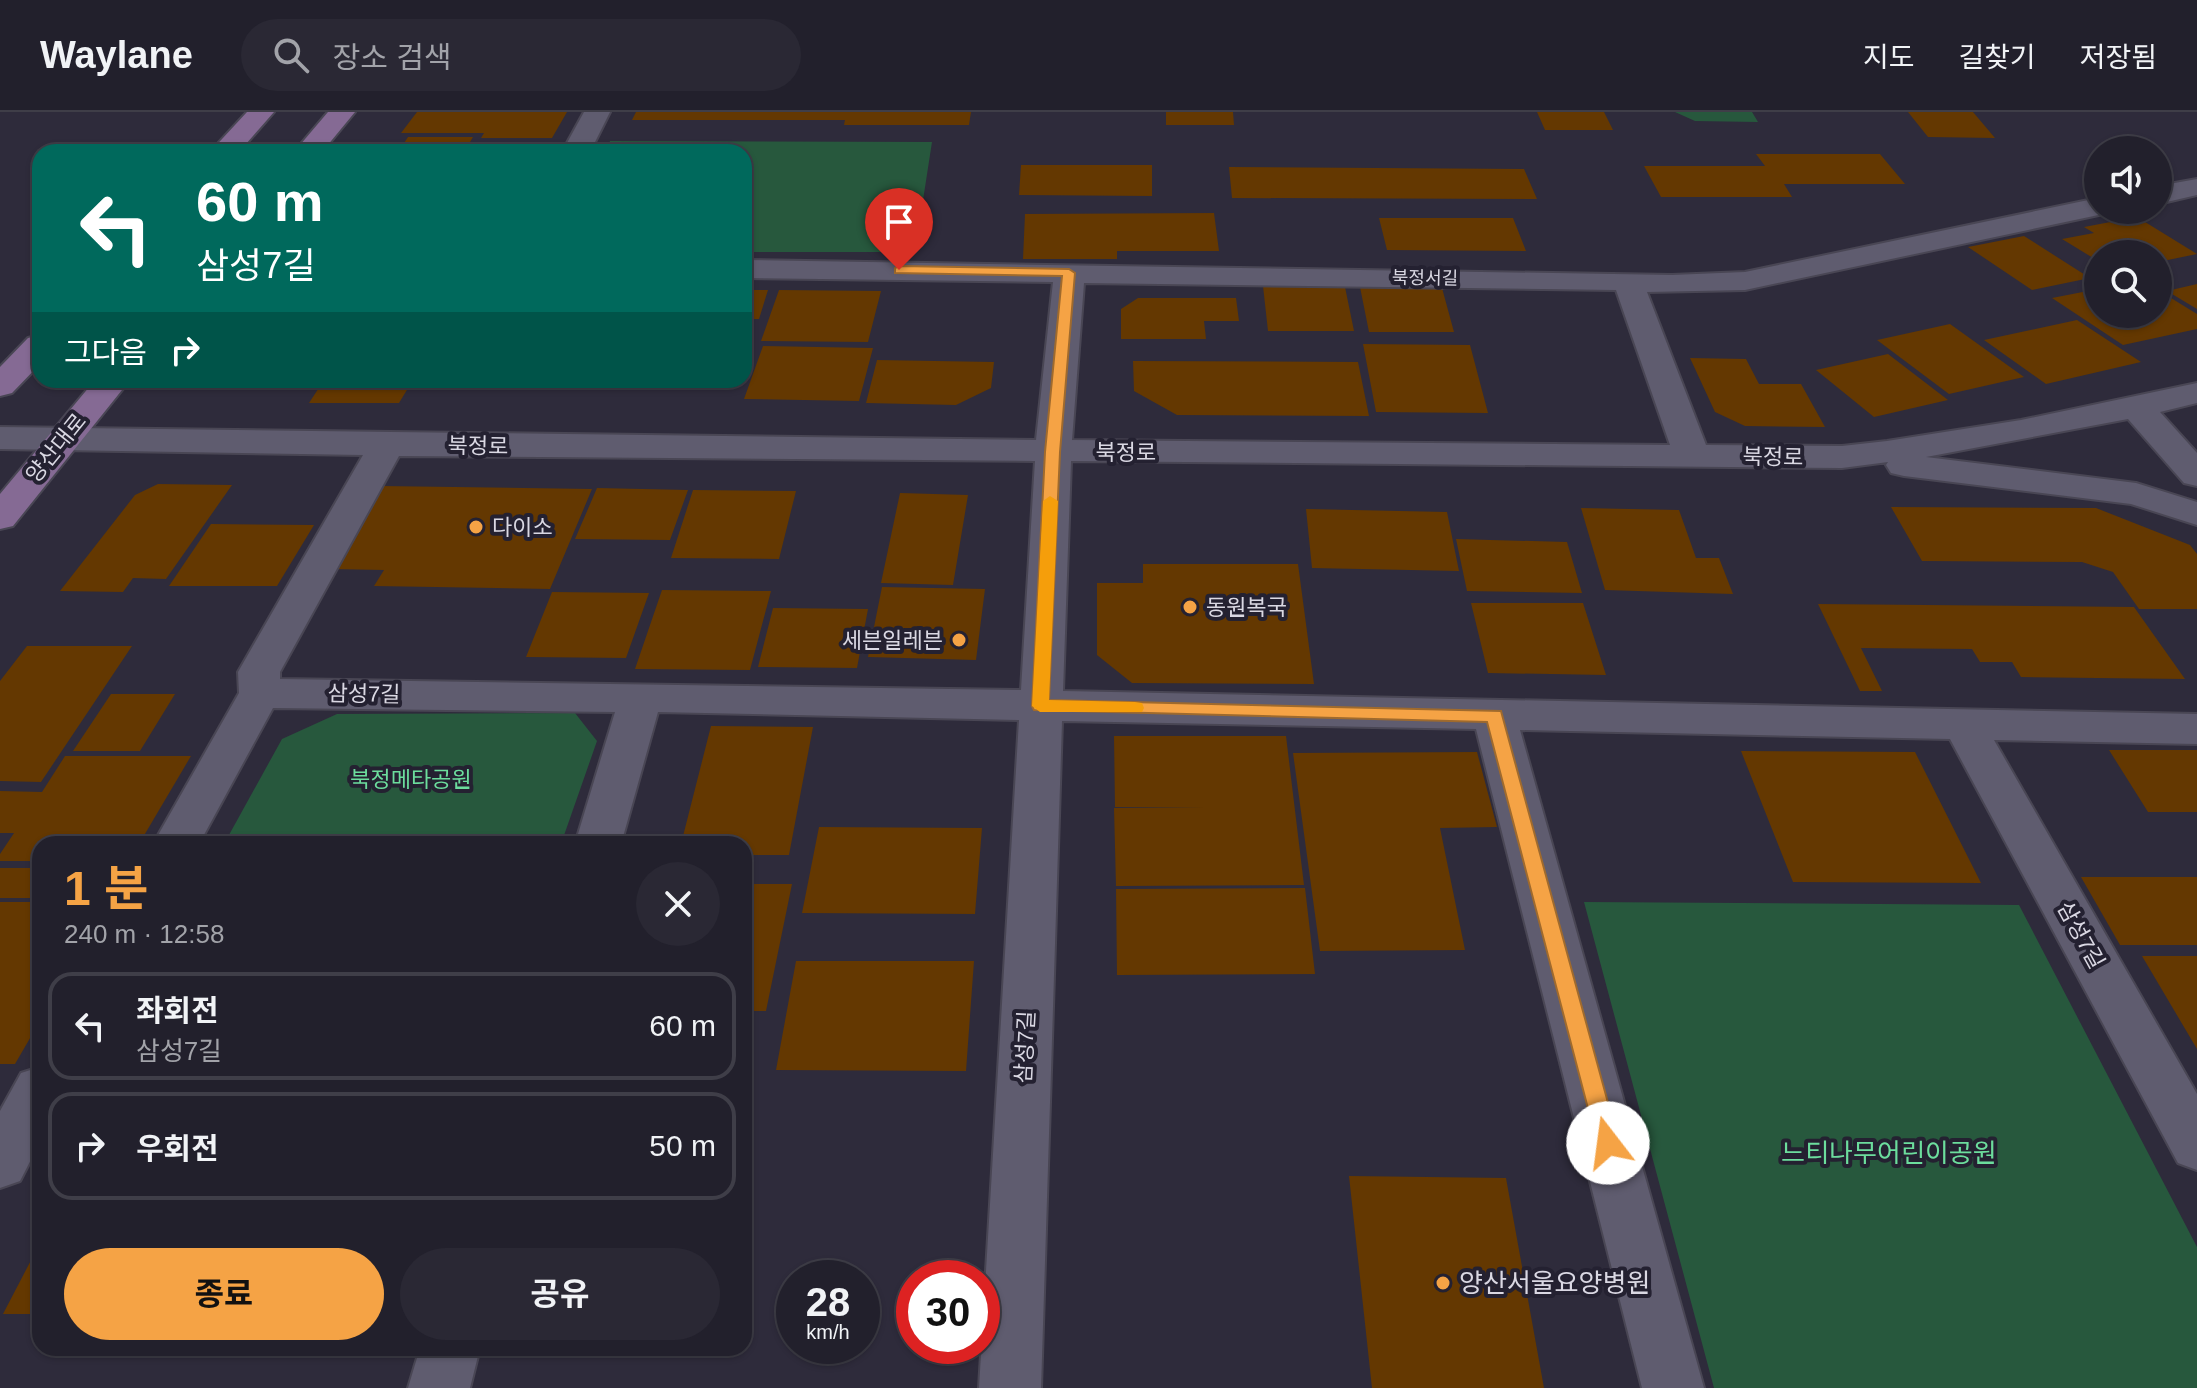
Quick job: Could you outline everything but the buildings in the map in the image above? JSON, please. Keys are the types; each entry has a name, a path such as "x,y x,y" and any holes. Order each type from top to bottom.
{"main road":[{"path":"231,144 261,112"},
{"path":"315,144 342,112"},
{"path":"0,386 32,353"},
{"name":"양산대로","path":"0,518 106,388"}],"street":[{"path":"580,144 597,112"},
{"path":"2172,192 2197,187"},
{"name":"북정서길","path":"752,269 1672,284 1745,281 2084,210"},
{"path":"1040,706 1053,452 1069,273"},
{"path":"1628,281 1692,456"},
{"name":"북정로","path":"0,438 1053,452 1842,457 1921,448 2137,408 2197,393"},
{"path":"2137,408 2197,475"},
{"path":"180,836 260,693 259,672 387,445"},
{"path":"1842,457 2136,494 2197,514"},
{"name":"삼성7길","path":"260,693 641,697 2197,729"},
{"path":"600,836 641,697"},
{"name":"삼성7길","path":"1010,1388 1040,706"},
{"path":"1494,716 1673,1388"},
{"name":"삼성7길","path":"1964,725 2197,1145"},
{"path":"0,1163 32,1105"},
{"path":"439,1388 448,1356"}],"green space":[{"path":"1675,112 1752,112 1758,122 1695,121"},
{"path":"610,141 932,142 915,252 752,252 752,144 609,144"},
{"name":"북정메타공원","path":"575,713 597,741 564,836 228,836 282,739 337,714"},
{"name":"느티나무어린이공원","path":"1584,902 2019,905 2197,1247 2197,1388 1714,1388"}],"slow traffic":[{"path":"1050,501 1040,706 1135,708"}],"place":[{"name":"다이소","path":"476,527"},
{"name":"동원복국","path":"1190,607"},
{"name":"세븐일레븐","path":"959,640"},
{"name":"양산서울요양병원","path":"1443,1283"}],"route":[{"path":"899,270 1069,273 1053,452 1040,706 1494,716 1608,1143"}]}
